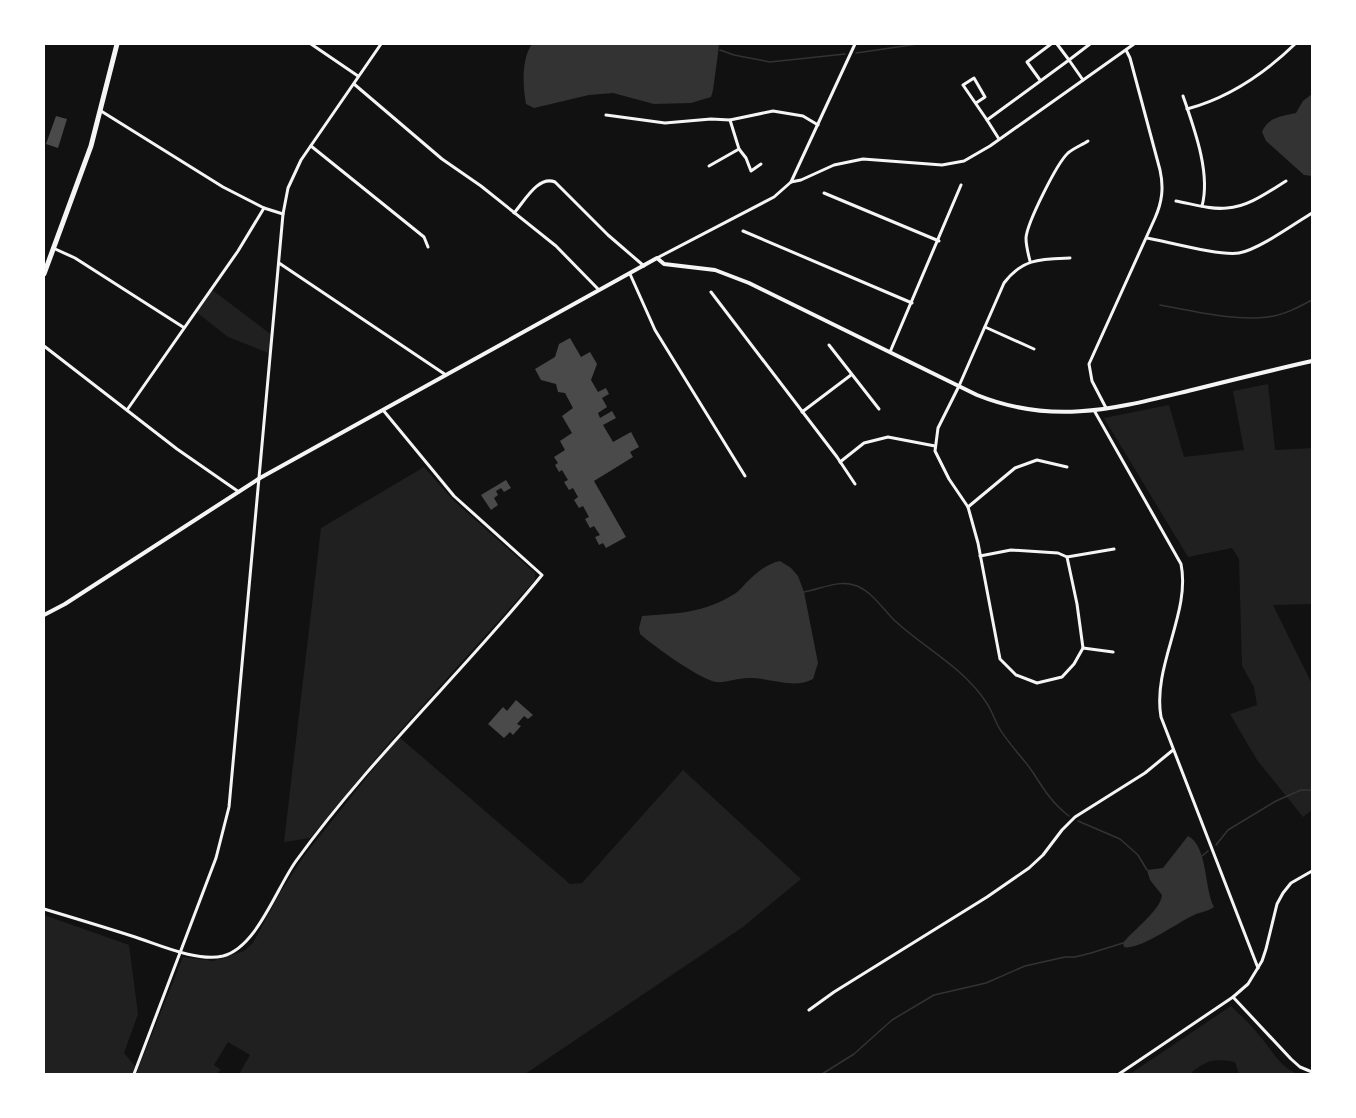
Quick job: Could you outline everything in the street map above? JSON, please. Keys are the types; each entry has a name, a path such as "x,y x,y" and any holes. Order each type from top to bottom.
{"main road":[{"path":"44,274 80,179 101,111 117,44"}],"street":[{"path":"311,44 358,76"},
{"path":"134,1074 216,858 229,807 283,214 290,181 311,146 381,44"},
{"path":"44,615 65,604 260,478 657,258 774,197 791,182 855,44"},
{"path":"1041,81 1027,62 1051,44"},
{"path":"1057,44 1083,80"},
{"path":"987,120 1090,44"},
{"path":"791,182 801,180 834,165 863,159 955,164 978,154 999,140 1134,44"},
{"path":"1187,109 1218,98 1237,87 1269,67 1295,44"},
{"path":"1107,410 1092,381 1089,364 1147,238 1161,202 1162,179 1126,50"},
{"path":"976,104 985,97 974,78 963,85 999,140"},
{"path":"354,84 442,159 556,246 599,290"},
{"path":"1183,96 1204,175 1206,191 1202,206"},
{"path":"101,111 223,187 264,208 283,214"},
{"path":"606,116 665,123 711,119 730,120 764,111 773,111 803,116 818,125"},
{"path":"730,120 739,149 752,171 761,164"},
{"path":"1029,261 1026,237 1038,206 1063,159 1069,152 1088,141"},
{"path":"311,146 424,237 428,247"},
{"path":"709,166 739,149"},
{"path":"514,213 542,182 550,180 555,182 608,235 644,266"},
{"path":"1176,201 1221,208 1237,207 1286,181"},
{"path":"890,352 962,185"},
{"path":"824,192 939,241"},
{"path":"127,410 238,251 264,208"},
{"path":"1147,238 1219,252 1238,253 1252,248 1312,213"},
{"path":"743,231 912,303"},
{"path":"53,248 75,258 183,327"},
{"path":"657,258 664,264 697,267 730,275 959,386 1013,406 1053,411 1107,410 1312,361"},
{"path":"1067,557 1083,648 1074,664 1062,677 1037,683 1016,675 1000,659 968,507 949,479 935,452 938,428 1004,283 1016,270 1029,261 1070,258"},
{"path":"279,263 446,375"},
{"path":"630,274 655,330 745,476"},
{"path":"711,292 855,484"},
{"path":"985,327 1035,349"},
{"path":"829,345 879,408"},
{"path":"44,346 196,462 240,492"},
{"path":"802,412 851,374"},
{"path":"44,909 181,951 208,957 222,956 232,952 248,941 291,869 312,841 392,745 542,574 454,496 383,410"},
{"path":"1095,411 1181,564 1182,590 1164,667 1160,698 1162,722 1258,968"},
{"path":"840,462 864,443 888,437 936,446"},
{"path":"968,507 1015,468 1037,460 1067,467"},
{"path":"980,556 1011,550 1059,553 1067,557 1114,549"},
{"path":"1083,648 1113,652"},
{"path":"809,1010 1029,868 1075,817 1145,773 1173,750"},
{"path":"1119,1074 1233,997 1248,984 1266,949 1279,898 1291,883 1312,871"},
{"path":"1233,997 1290,1059 1312,1072"}],"shaded area":[{"path":"532,44 718,44 719,46 711,97 691,103 654,104 613,93 589,95 534,108 526,104 524,81 524,65"},
{"path":"1312,94 1312,176 1304,175 1266,141 1262,132 1272,120 1296,113 1303,101"},
{"path":"211,289 273,336 271,354 228,337 195,311"},
{"path":"1268,384 1275,450 1312,448 1312,604 1273,605 1312,684 1312,810 1303,817 1257,760 1230,714 1257,705 1254,687 1242,666 1239,559 1232,548 1188,557 1104,418 1169,405 1184,457 1244,450 1233,391"},
{"path":"424,467 453,500 535,573 535,580 388,744 310,838 284,842 321,528"},
{"path":"780,561 798,576 804,592 818,663 813,679 798,683 756,678 716,682 689,669 640,634 642,616 690,611 712,605 736,593 762,569"},
{"path":"399,737 570,884 582,883 683,770 801,879 743,927 525,1074 239,1074 250,1055 228,1042 214,1065 221,1070 216,1074 136,1074 183,957 213,961 244,951 253,943 281,891 304,856"},
{"path":"1188,836 1199,849 1214,907 1192,916 1148,941 1124,947 1123,943 1157,907 1162,895 1150,880 1147,870 1163,868"},
{"path":"44,915 129,945 138,1014 124,1053 135,1066 132,1074 44,1074"},
{"path":"1231,1006 1255,1030 1281,1063 1298,1074 1239,1074 1235,1062 1217,1060 1208,1062 1192,1072 1193,1074 1130,1074"}],"building":[{"path":"56,116 67,119 58,148 46,144"},
{"path":"570,338 581,357 590,352 597,364 591,380 598,392 606,388 609,394 602,398 607,407 598,413 600,418 612,411 616,418 603,425 613,442 631,432 639,447 630,452 633,457 594,481 626,537 606,548 603,543 599,545 595,537 600,535 594,526 590,528 585,519 589,517 583,506 579,508 574,500 578,497 573,488 569,490 564,482 568,480 562,470 559,472 555,465 558,463 554,457 565,450 560,441 572,433 562,416 573,408 565,393 558,392 556,384 541,380 535,369 555,357 559,344"},
{"path":"506,480 511,488 504,492 501,488 496,491 498,495 494,498 498,505 491,510 481,495"},
{"path":"516,700 533,715 528,719 524,716 517,724 521,726 513,735 510,732 504,738 488,724 503,707 507,711"}],"waterway":[{"path":"856,53 918,44"},
{"path":"720,50 770,62 845,54"},
{"path":"1160,305 1214,315 1255,318 1280,314 1312,300"},
{"path":"804,592 843,584 857,586 868,592 894,620 955,668 977,690 988,705 1006,739 1049,796 1069,816"},
{"path":"1216,845 1228,830 1276,801 1301,790 1312,790"},
{"path":"1078,821 1120,839 1138,855 1147,870"},
{"path":"1202,856 1208,851"},
{"path":"822,1074 854,1054 892,1020 934,995 986,983 1025,966 1075,957 1123,943"}]}
